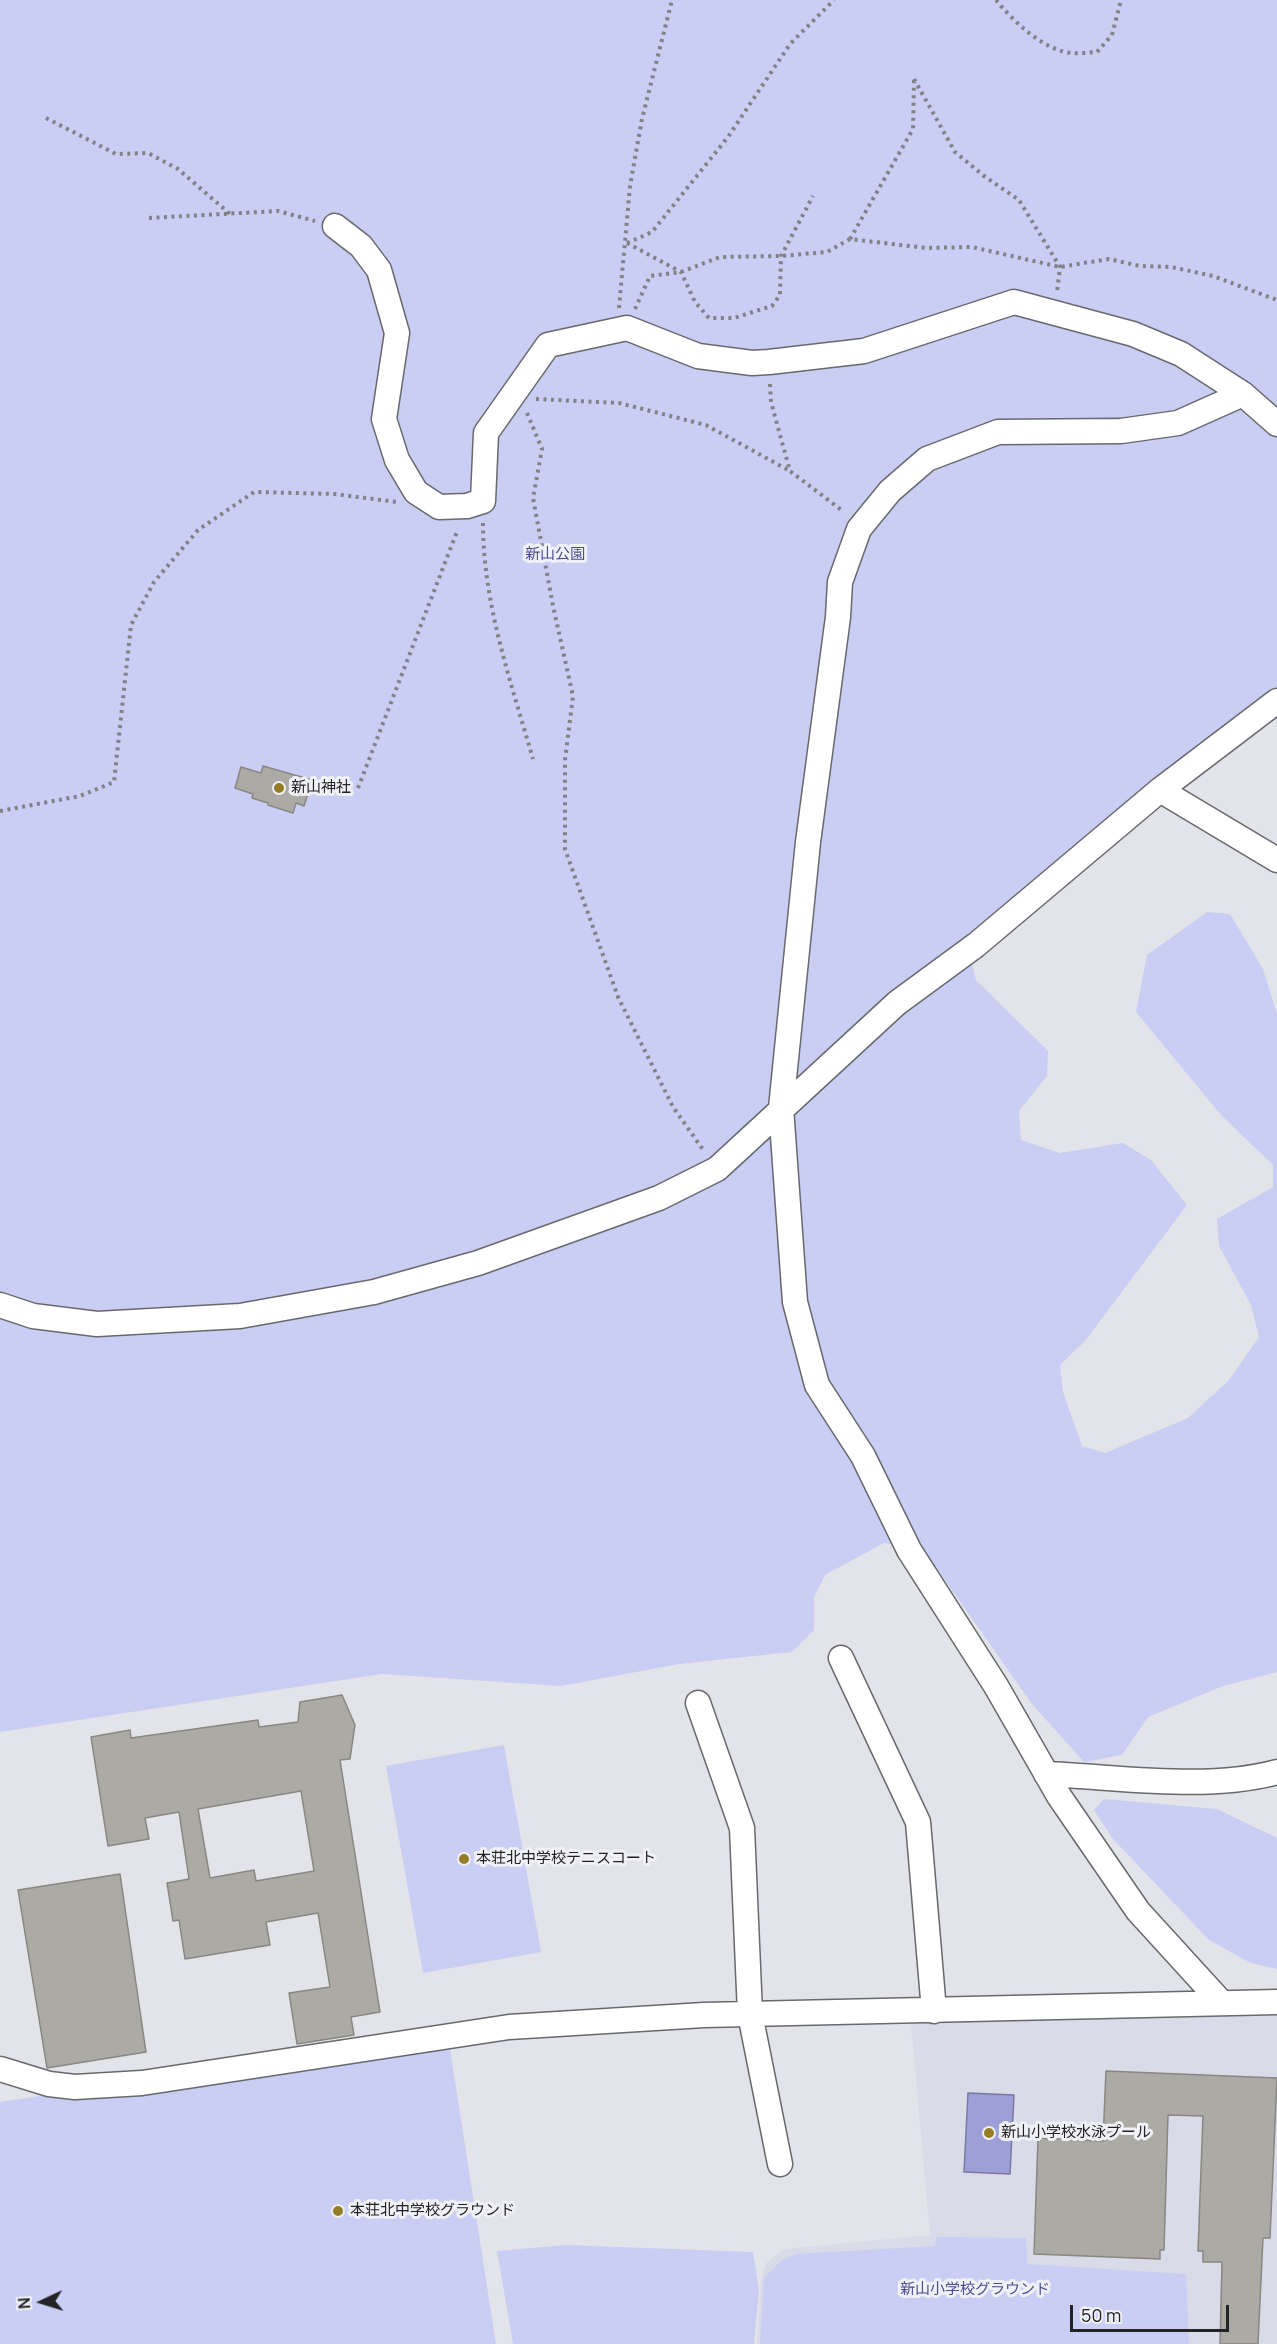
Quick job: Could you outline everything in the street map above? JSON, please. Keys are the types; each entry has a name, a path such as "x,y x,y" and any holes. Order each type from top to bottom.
{"street":[{"path":"335,226 361,246 380,270 397,333 384,419 397,460 416,492 439,507 475,503 486,433 516,398 548,345 627,328 698,356 752,363 769,362 864,351 1014,303 1133,334 1181,354 1243,394 1277,424"},
{"path":"1221,2002 1138,1911 1046,1774 996,1686 909,1550 863,1455 818,1386 795,1302 781,1108 808,842 838,617 840,582 859,529 890,491 927,459 998,432 1121,431 1178,423 1243,394"},
{"path":"0,1305 33,1316 97,1324 240,1316 374,1292 478,1263 659,1198 717,1169 897,1003 976,945 1160,790 1277,701"},
{"path":"1160,790 1277,860"},
{"path":"842,1658 918,1822 934,2011"},
{"path":"698,1703 742,1828 750,2014 780,2164"},
{"path":"1046,1774 1216,1782 1252,1779 1277,1772"},
{"path":"0,2069 58,2085 142,2083 509,2027 750,2014 1277,2002"}],"path":[{"path":"627,328 619,308 627,243 630,186 642,119 672,0"},
{"path":"627,243 652,232 728,137 790,44 834,0"},
{"path":"996,0 1013,21 1043,42 1071,54 1097,52 1112,34 1121,0"},
{"path":"627,328 650,276 681,272 720,257 781,256 827,252 850,238 913,129 914,79 955,152 1019,200 1060,267 1055,313"},
{"path":"46,118 116,154 148,153 178,169 230,214"},
{"path":"627,243 681,272 695,302 709,318 734,318 772,306 780,295 781,256 813,196"},
{"path":"149,218 278,211 335,226"},
{"path":"850,238 926,248 972,247 1060,267 1109,259 1140,266 1171,267 1213,276 1277,300"},
{"path":"769,362 771,402 790,471"},
{"path":"717,1169 673,1107 618,997 565,849 565,760 573,696 533,498 542,449 516,398 619,403 706,425 790,471 839,507 859,529"},
{"path":"0,811 80,796 114,782 131,624 154,582 198,530 254,492 334,494 404,503"},
{"path":"475,503 496,627 533,759"},
{"path":"357,788 475,503"}],"shaded area":[{"path":"1277,2015 1277,2344 757,2344 761,2279 766,2263 784,2249 930,2235 911,2024 921,2020"},
{"name":"新山小学校水泳プール","path":"968,2093 1014,2095 1010,2174 964,2172"}],"green space":[{"name":"新山公園","path":"0,0 1277,0 1277,720 1225,725 966,938 976,980 1048,1051 1047,1076 1019,1111 1021,1140 1060,1153 1123,1143 1151,1160 1187,1205 1085,1341 1060,1365 1063,1392 1082,1446 1105,1453 1188,1418 1229,1380 1259,1337 1251,1305 1219,1246 1217,1219 1273,1187 1273,1165 1221,1115 1136,1012 1147,955 1207,912 1230,914 1263,969 1277,1014 1277,1672 1223,1686 1148,1717 1122,1755 1084,1762 1032,1704 923,1549 884,1543 825,1575 814,1597 814,1630 792,1652 679,1664 561,1686 382,1674 0,1732"},
{"name":"本荘北中学校テニスコート","path":"504,1745 541,1952 423,1973 386,1766"},
{"path":"1104,1799 1217,1809 1277,1838 1277,1969 1251,1963 1209,1940 1113,1839 1094,1810"},
{"name":"本荘北中学校グラウンド","path":"448,2036 496,2344 0,2344 0,2102"},
{"name":"新山小学校グラウンド","path":"937,2237 1026,2238 1027,2264 1186,2274 1189,2344 760,2344 764,2278 782,2260 796,2254 935,2246"},
{"path":"566,2245 753,2252 759,2290 754,2344 513,2344 497,2251"}],"building":[{"path":"263,766 312,780 304,806 296,803 293,813 268,805 268,803 252,798 253,794 235,788 241,767 261,773"},
{"path":"342,1695 355,1725 350,1759 340,1760 380,2012 351,2017 354,2035 297,2044 289,1993 330,1987 318,1913 266,1922 270,1945 185,1959 179,1920 173,1921 167,1883 189,1879 179,1812 145,1818 149,1839 108,1846 91,1737 130,1730 131,1738 258,1720 259,1727 298,1722 300,1702","holes":["301,1791 314,1871 256,1881 254,1870 210,1878 198,1809"]},
{"path":"120,1874 146,2052 47,2068 18,1890"},
{"path":"1106,2071 1277,2078 1270,2238 1263,2238 1258,2344 1220,2344 1222,2262 1203,2262 1203,2251 1198,2251 1203,2116 1168,2115 1164,2250 1160,2250 1160,2259 1034,2254 1038,2138 1103,2141"}],"place":[{"name":"新山神社","path":"279,788"},
{"name":"本荘北中学校テニスコート","path":"464,1859"},
{"name":"新山小学校水泳プール","path":"989,2133"},
{"name":"本荘北中学校グラウンド","path":"338,2211"}]}
